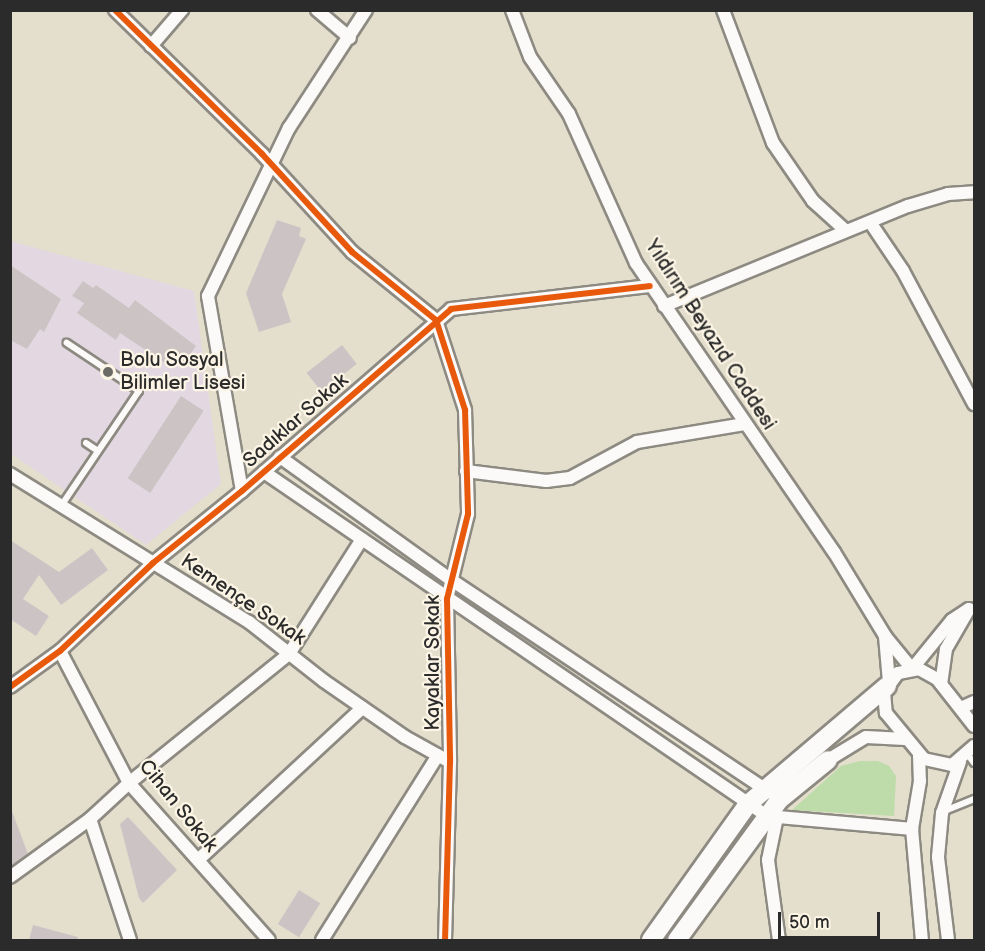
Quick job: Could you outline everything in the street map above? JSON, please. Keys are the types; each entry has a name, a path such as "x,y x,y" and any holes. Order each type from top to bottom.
{"main road":[{"path":"651,940 748,804 763,788 888,684"},
{"path":"677,940 774,811 828,760"}],"street":[{"path":"115,10 272,164 352,252 436,320"},
{"path":"151,46 182,10"},
{"path":"317,10 350,38"},
{"path":"242,491 208,296 290,128 366,10"},
{"name":"Yıldırım Beyazıd Caddesi","path":"512,10 530,57 569,114 623,236 650,286 834,552 885,636 912,669"},
{"path":"723,10 773,143 813,201 845,230"},
{"path":"664,306 845,230 948,194 975,192"},
{"path":"870,222 903,271 975,404"},
{"name":"Sadıklar Sokak","path":"10,687 60,651 153,563 242,491 451,309 650,286"},
{"name":"Kayaklar Sokak","path":"436,320 465,410 468,514 450,579 447,599 450,762 445,940"},
{"path":"466,471 546,481 570,478 637,442 745,424"},
{"path":"280,457 450,579 763,788 774,811 768,860 779,940"},
{"path":"264,472 748,804 774,811 912,829"},
{"name":"Kemençe Sokak","path":"10,474 249,622 363,708 450,762"},
{"path":"10,878 90,819 129,783 289,654 362,539"},
{"path":"912,669 952,620 972,606"},
{"path":"941,684 946,649 972,606"},
{"path":"885,636 888,684 882,703 885,713 919,755 942,766 969,756"},
{"name":"Cihan Sokak","path":"60,651 129,783 269,940"},
{"path":"888,684 898,673 912,669 928,672 941,684 975,726"},
{"path":"961,708 975,702"},
{"path":"198,860 363,708"},
{"path":"828,760 866,737 905,740"},
{"path":"322,940 438,755"},
{"path":"919,755 920,781 912,829 922,940"},
{"path":"948,940 938,857 942,813 969,756"},
{"path":"90,819 130,940"}],"lane":[{"path":"61,507 139,391 66,343"},
{"path":"86,443 98,451"},
{"path":"942,813 975,799"}],"shaded area":[{"name":"Bolu Sosyal Bilimler Lisesi","path":"10,241 194,291 221,484 146,545 11,454"}],"green space":[{"path":"860,761 878,761 889,766 896,776 894,816 792,810 841,766"}],"building":[{"path":"277,220 301,228 299,236 306,239 282,294 291,322 259,332 246,293"},
{"path":"10,265 61,299 44,332 40,329 27,349 10,340"},
{"path":"83,281 93,288 96,285 129,308 135,300 196,346 184,363 174,356 168,365 120,333 116,340 77,313 84,303 72,296"},
{"path":"342,345 357,364 321,392 307,373"},
{"path":"181,396 204,411 150,493 128,478"},
{"path":"10,540 59,572 92,548 108,570 61,605 39,575 23,599 49,616 36,636 10,619"},
{"path":"10,806 28,854 10,866"},
{"path":"128,817 177,870 143,903 139,898 120,824"},
{"path":"299,890 320,903 299,937 278,924"},
{"path":"33,925 78,937 77,940 29,940"}],"cycle path":[{"path":"115,10 262,154 352,252 436,320 465,410 468,514 447,599 450,762 445,940"},
{"path":"10,687 60,651 153,563 242,491 451,309 650,286"}],"place":[{"name":"Bolu Sosyal Bilimler Lisesi","path":"108,372"}]}
